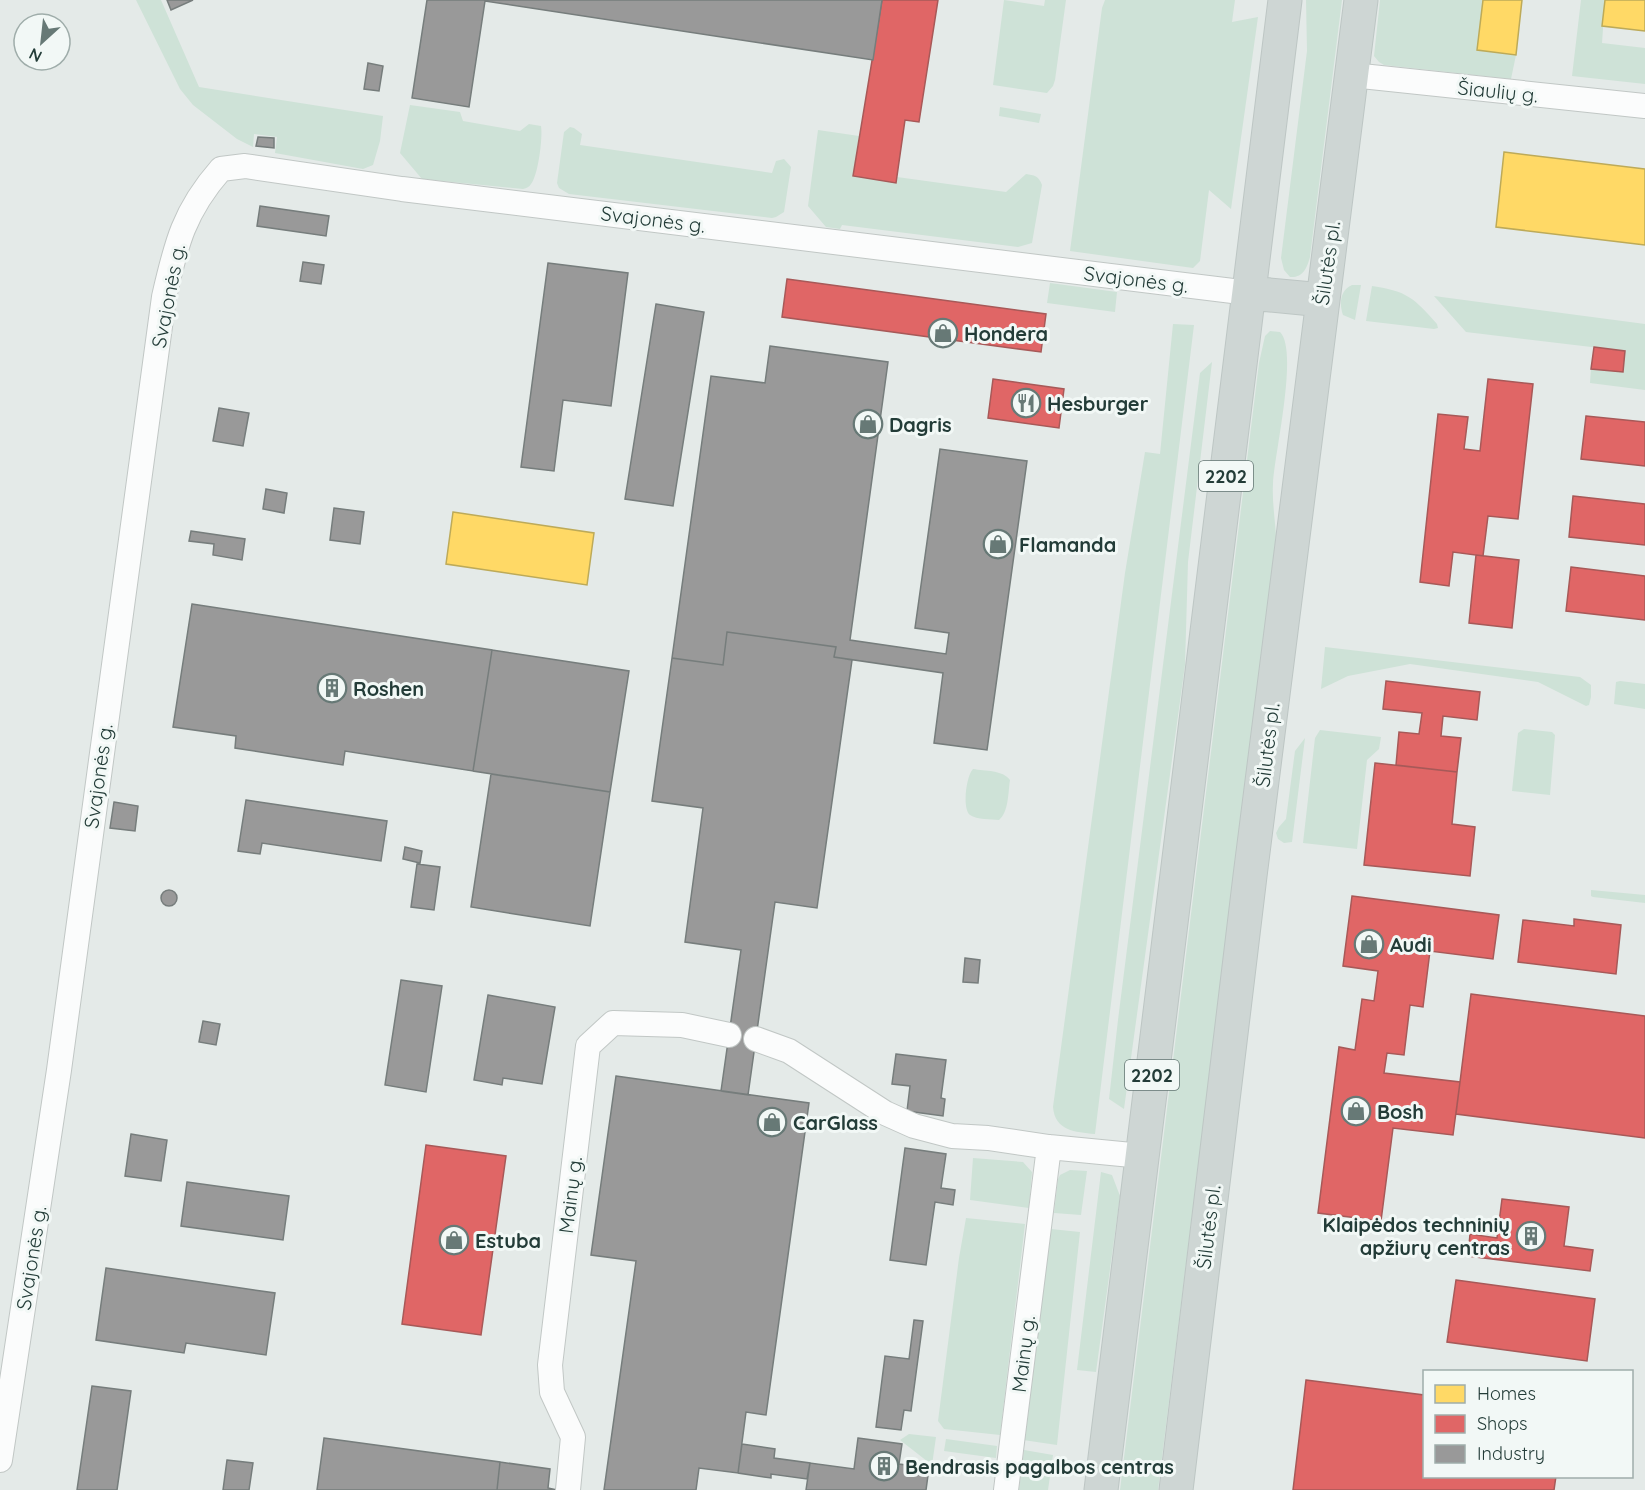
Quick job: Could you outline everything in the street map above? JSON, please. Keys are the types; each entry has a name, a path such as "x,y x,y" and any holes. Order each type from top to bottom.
{"main road":[{"name":"2202","path":"1101,1490 1285,0"},
{"name":"Šilutės pl.","path":"1176,1490 1250,876 1361,0"},
{"path":"1249,293 1323,300"}],"street":[{"name":"Šiaulių g.","path":"1352,75 1645,106"},
{"name":"Svajonės g.","path":"0,1460 57,1081 165,297 183,226 194,204 221,169 245,166 402,189 1249,293"},
{"name":"Mainų g.","path":"568,1490 573,1437 552,1392 550,1365 588,1046 613,1023 682,1024 729,1035"},
{"path":"756,1039 789,1051 885,1113 914,1126 952,1136 1142,1156"},
{"name":"Mainų g.","path":"1006,1490 1048,1147"}],"green space":[{"path":"136,0 161,0 199,87 383,116 380,141 373,165 363,169 275,153 277,137 254,134 253,147 237,139 193,105 180,89"},
{"path":"1004,0 1044,6 1045,0 1066,0 1055,80 1047,93 993,85"},
{"path":"1105,0 1235,0 1232,22 1258,17 1231,209 1209,190 1200,261 1193,268 1070,251 1102,8"},
{"path":"1306,0 1342,0 1310,257 1301,274 1290,277 1284,270 1281,258 1307,51"},
{"path":"1380,0 1483,0 1477,50 1516,55 1511,79 1384,65 1379,62 1374,56"},
{"path":"1581,0 1605,0 1602,43 1645,48 1645,84 1572,76"},
{"path":"410,105 460,112 463,121 520,131 529,124 541,126 539,156 534,180 523,189 422,179 400,153"},
{"path":"1000,107 1041,114 1039,123 999,116"},
{"path":"570,127 582,134 580,145 772,173 776,161 784,159 791,167 784,212 772,218 569,194 559,188 557,183 564,132"},
{"path":"818,130 859,136 853,176 895,183 897,177 1006,192 1026,174 1036,176 1042,185 1032,243 1018,247 842,225 840,229 826,227 808,206"},
{"path":"1050,283 1117,292 1115,312 1047,303"},
{"path":"1352,285 1361,285 1355,320 1343,315 1341,306 1345,290"},
{"path":"1372,286 1394,290 1409,297 1429,315 1438,328 1366,321"},
{"path":"1434,296 1645,324 1645,390 1590,383 1591,369 1623,372 1625,351 1466,332"},
{"path":"1173,324 1194,325 1095,1134 1073,1131 1062,1126 1053,1107 1125,573 1145,452 1160,454"},
{"path":"1270,331 1280,332 1285,343 1287,360 1284,404 1273,484 1276,536 1158,1490 1120,1490 1259,363 1265,336"},
{"path":"1212,362 1188,562 1185,665 1124,1109 1109,1099 1118,1020 1200,373"},
{"path":"1325,647 1580,677 1591,685 1591,697 1589,705 1586,706 1538,682 1410,664 1348,676 1321,689"},
{"path":"1616,682 1645,684 1645,709 1614,704"},
{"path":"1524,729 1552,732 1555,735 1550,795 1512,791 1518,733"},
{"path":"1320,730 1381,737 1379,749 1367,760 1357,849 1303,843 1315,738"},
{"path":"1305,738 1292,842 1284,843 1278,839 1276,833 1286,819 1295,751"},
{"path":"973,769 1003,774 1010,780 1005,812 999,820 976,818 968,812 966,792 968,778"},
{"path":"1591,890 1645,895 1645,903 1593,897"},
{"path":"973,1158 1023,1162 1032,1172 1029,1208 970,1200"},
{"path":"1070,1170 1087,1171 1081,1215 1054,1213 1058,1179 1060,1175"},
{"path":"1101,1172 1112,1175 1120,1196 1096,1372 1077,1370"},
{"path":"966,1218 1025,1224 1000,1435 944,1429 938,1421"},
{"path":"1051,1229 1080,1232 1057,1445 1023,1440"},
{"path":"909,1434 936,1437 932,1465 900,1440"},
{"path":"946,1439 997,1446 996,1458 944,1451"},
{"path":"1024,1450 1053,1455 1048,1490 1019,1490"}],"building: Homes":[{"path":"1483,0 1522,0 1516,55 1477,50"},
{"path":"1605,0 1645,0 1645,31 1602,26"},
{"path":"1504,152 1645,169 1645,245 1496,227"},
{"path":"453,512 594,533 587,585 446,564"}],"building: Shops":[{"path":"882,0 938,0 919,122 905,120 896,183 853,176"},
{"path":"787,279 1046,314 1041,352 782,317"},
{"path":"1594,347 1625,351 1623,372 1591,369"},
{"name":"Hesburger","path":"993,379 1064,389 1059,428 988,418"},
{"path":"1488,379 1533,384 1518,519 1488,516 1483,556 1453,552 1449,586 1420,582 1438,414 1468,417 1464,449 1480,451"},
{"path":"1586,416 1645,422 1645,466 1581,459"},
{"path":"1573,496 1645,504 1645,545 1569,537"},
{"path":"1476,555 1519,560 1512,628 1469,623"},
{"path":"1571,567 1645,576 1645,620 1566,611"},
{"path":"1386,681 1480,692 1477,720 1443,716 1441,736 1461,738 1457,772 1396,765 1399,732 1419,734 1422,713 1383,709"},
{"path":"1375,763 1457,772 1452,824 1475,827 1470,876 1364,865"},
{"path":"1352,896 1499,915 1493,959 1430,951 1423,1007 1410,1005 1404,1055 1387,1053 1384,1073 1460,1082 1453,1135 1393,1128 1381,1221 1318,1213 1339,1047 1355,1050 1362,999 1374,1001 1378,971 1343,966"},
{"path":"1574,919 1621,925 1616,974 1518,962 1523,920 1574,926"},
{"path":"1471,994 1645,1016 1645,1138 1456,1114"},
{"name":"Estuba","path":"426,1145 506,1156 481,1335 402,1324"},
{"name":"Klaipėdos techninių apžiurų centras","path":"1502,1199 1569,1207 1564,1246 1593,1250 1590,1271 1468,1256 1470,1234 1497,1238"},
{"path":"1456,1280 1595,1299 1587,1361 1447,1342"},
{"path":"1306,1380 1423,1395 1423,1478 1556,1478 1554,1490 1293,1490"}],"building: Industry":[{"path":"167,0 193,0 171,10"},
{"path":"427,0 882,0 873,60 485,1 469,107 412,98"},
{"path":"368,63 383,66 379,91 364,89"},
{"path":"258,137 274,138 274,148 256,146"},
{"path":"260,206 329,216 326,236 257,226"},
{"path":"303,262 324,265 321,284 300,281"},
{"path":"548,263 628,273 611,406 563,400 554,471 521,467"},
{"path":"656,304 704,312 673,506 625,499"},
{"path":"770,346 888,362 850,640 946,654 949,633 915,628 940,449 1027,461 987,750 934,743 943,673 834,657 836,647 727,632 723,665 672,658 711,376 765,383"},
{"path":"219,408 249,413 243,446 213,441"},
{"path":"266,489 287,493 284,513 263,509"},
{"path":"334,508 364,512 360,544 330,540"},
{"path":"191,531 245,539 242,560 213,555 214,544 189,541"},
{"name":"Roshen","path":"192,604 492,650 473,771 345,751 343,765 235,748 236,736 173,727"},
{"path":"727,632 836,647 834,657 852,660 817,908 775,902 748,1095 721,1091 741,950 685,942 703,808 652,801 672,658 723,665"},
{"path":"492,650 629,671 610,792 473,771"},
{"path":"491,774 610,792 590,926 471,907"},
{"path":"246,800 387,821 381,861 262,843 260,854 238,851"},
{"path":"114,802 138,806 135,831 110,828"},
{"path":"405,847 422,851 420,863 403,859"},
{"path":"417,864 440,867 434,910 411,907"},
{"path":"169,890 175,892 177,898 175,904 169,906 163,904 161,898 163,892"},
{"path":"965,958 980,960 978,983 963,982"},
{"path":"401,980 442,986 426,1092 385,1085"},
{"path":"488,995 555,1007 542,1084 503,1078 502,1085 474,1080"},
{"path":"203,1021 220,1024 216,1045 199,1042"},
{"path":"896,1054 946,1060 941,1098 945,1099 943,1116 907,1111 910,1086 892,1084"},
{"path":"616,1076 809,1103 766,1415 746,1412 738,1473 699,1468 696,1490 604,1490 636,1261 591,1255"},
{"path":"131,1134 167,1140 161,1181 125,1176"},
{"path":"905,1148 946,1154 941,1188 955,1190 953,1205 935,1202 926,1265 890,1260"},
{"path":"187,1182 289,1196 283,1240 181,1226"},
{"path":"106,1268 275,1293 266,1355 186,1343 184,1353 96,1340"},
{"path":"914,1320 923,1321 911,1411 904,1410 901,1430 876,1427 885,1356 909,1359"},
{"path":"92,1386 131,1391 117,1490 77,1490"},
{"path":"324,1438 500,1462 497,1490 317,1490"},
{"name":"Bendrasis pagalbos centras","path":"858,1438 902,1444 899,1464 929,1468 926,1490 806,1490 810,1463 854,1469"},
{"path":"742,1444 775,1449 774,1458 810,1463 807,1479 771,1474 771,1478 738,1473"},
{"path":"227,1460 253,1463 249,1490 223,1490"},
{"path":"500,1462 550,1469 548,1488 557,1490 497,1490"}],"place":[{"name":"Hondera","path":"943,333"},
{"name":"Hesburger","path":"1026,403"},
{"name":"Dagris","path":"868,424"},
{"name":"Flamanda","path":"998,544"},
{"name":"Roshen","path":"332,688"},
{"name":"Audi","path":"1369,944"},
{"name":"Bosh","path":"1356,1111"},
{"name":"CarGlass","path":"772,1122"},
{"name":"Klaipėdos techninių apžiurų centras","path":"1531,1236"},
{"name":"Estuba","path":"454,1240"},
{"name":"Bendrasis pagalbos centras","path":"884,1466"}]}
